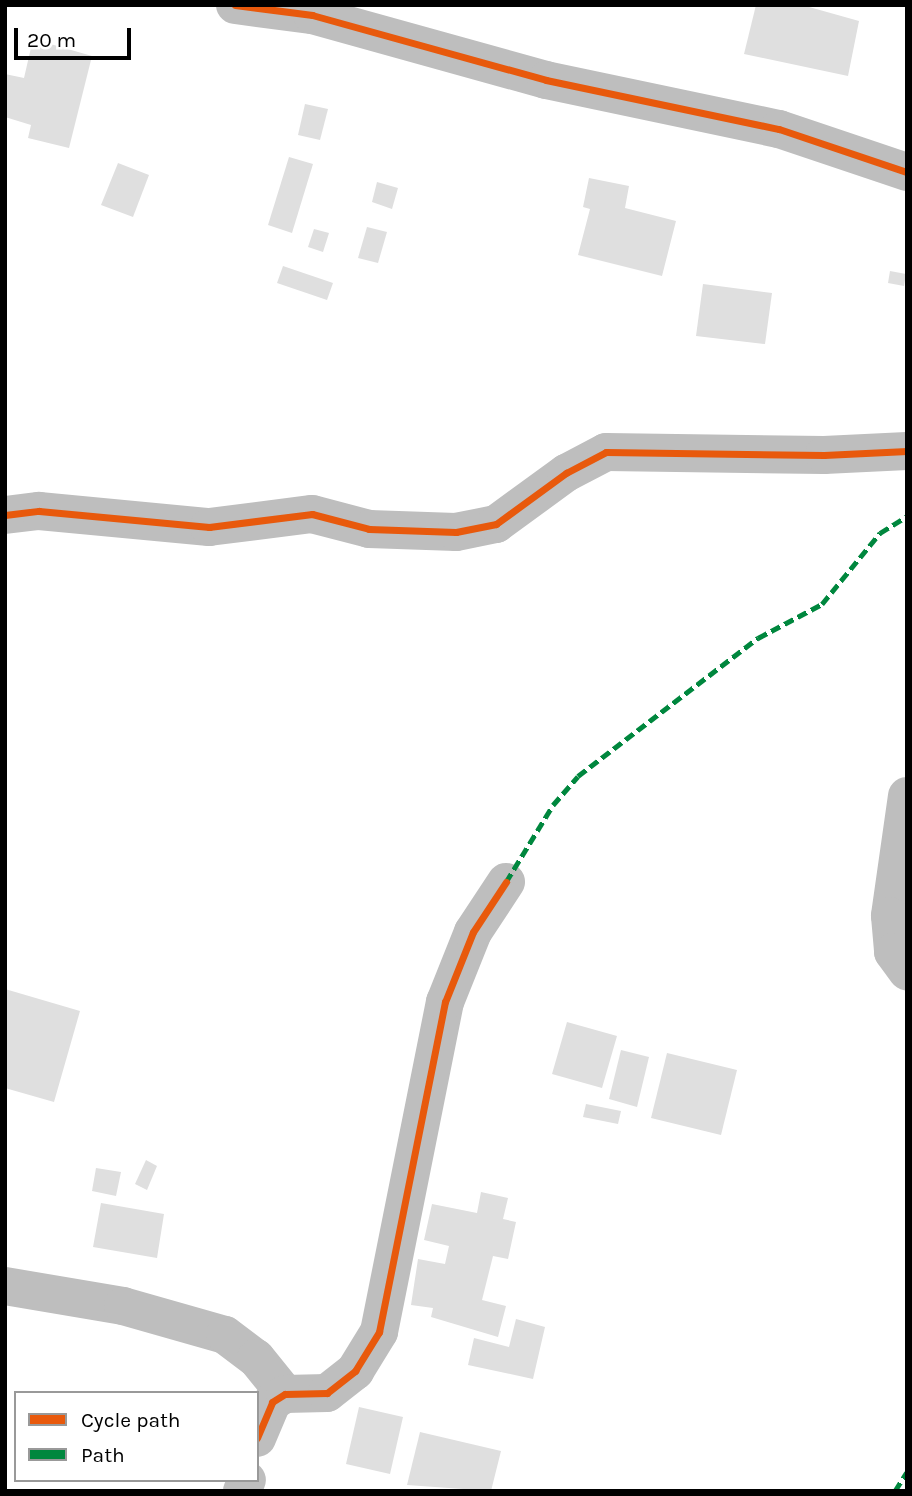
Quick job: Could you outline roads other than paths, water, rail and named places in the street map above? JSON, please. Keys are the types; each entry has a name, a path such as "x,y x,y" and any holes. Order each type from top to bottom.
{"street":[{"path":"235,5 312,15 546,80 779,129 907,172"},
{"path":"5,515 39,511 209,527 312,514 369,529 456,532 496,524 566,473 606,452 824,455 907,450"},
{"path":"907,796 890,916 893,952 907,971"},
{"path":"259,1433 272,1402 285,1394 327,1393 355,1371 379,1332 445,1002 473,932 506,882"},
{"path":"5,1286 123,1306 225,1335 256,1358 285,1394"}]}
